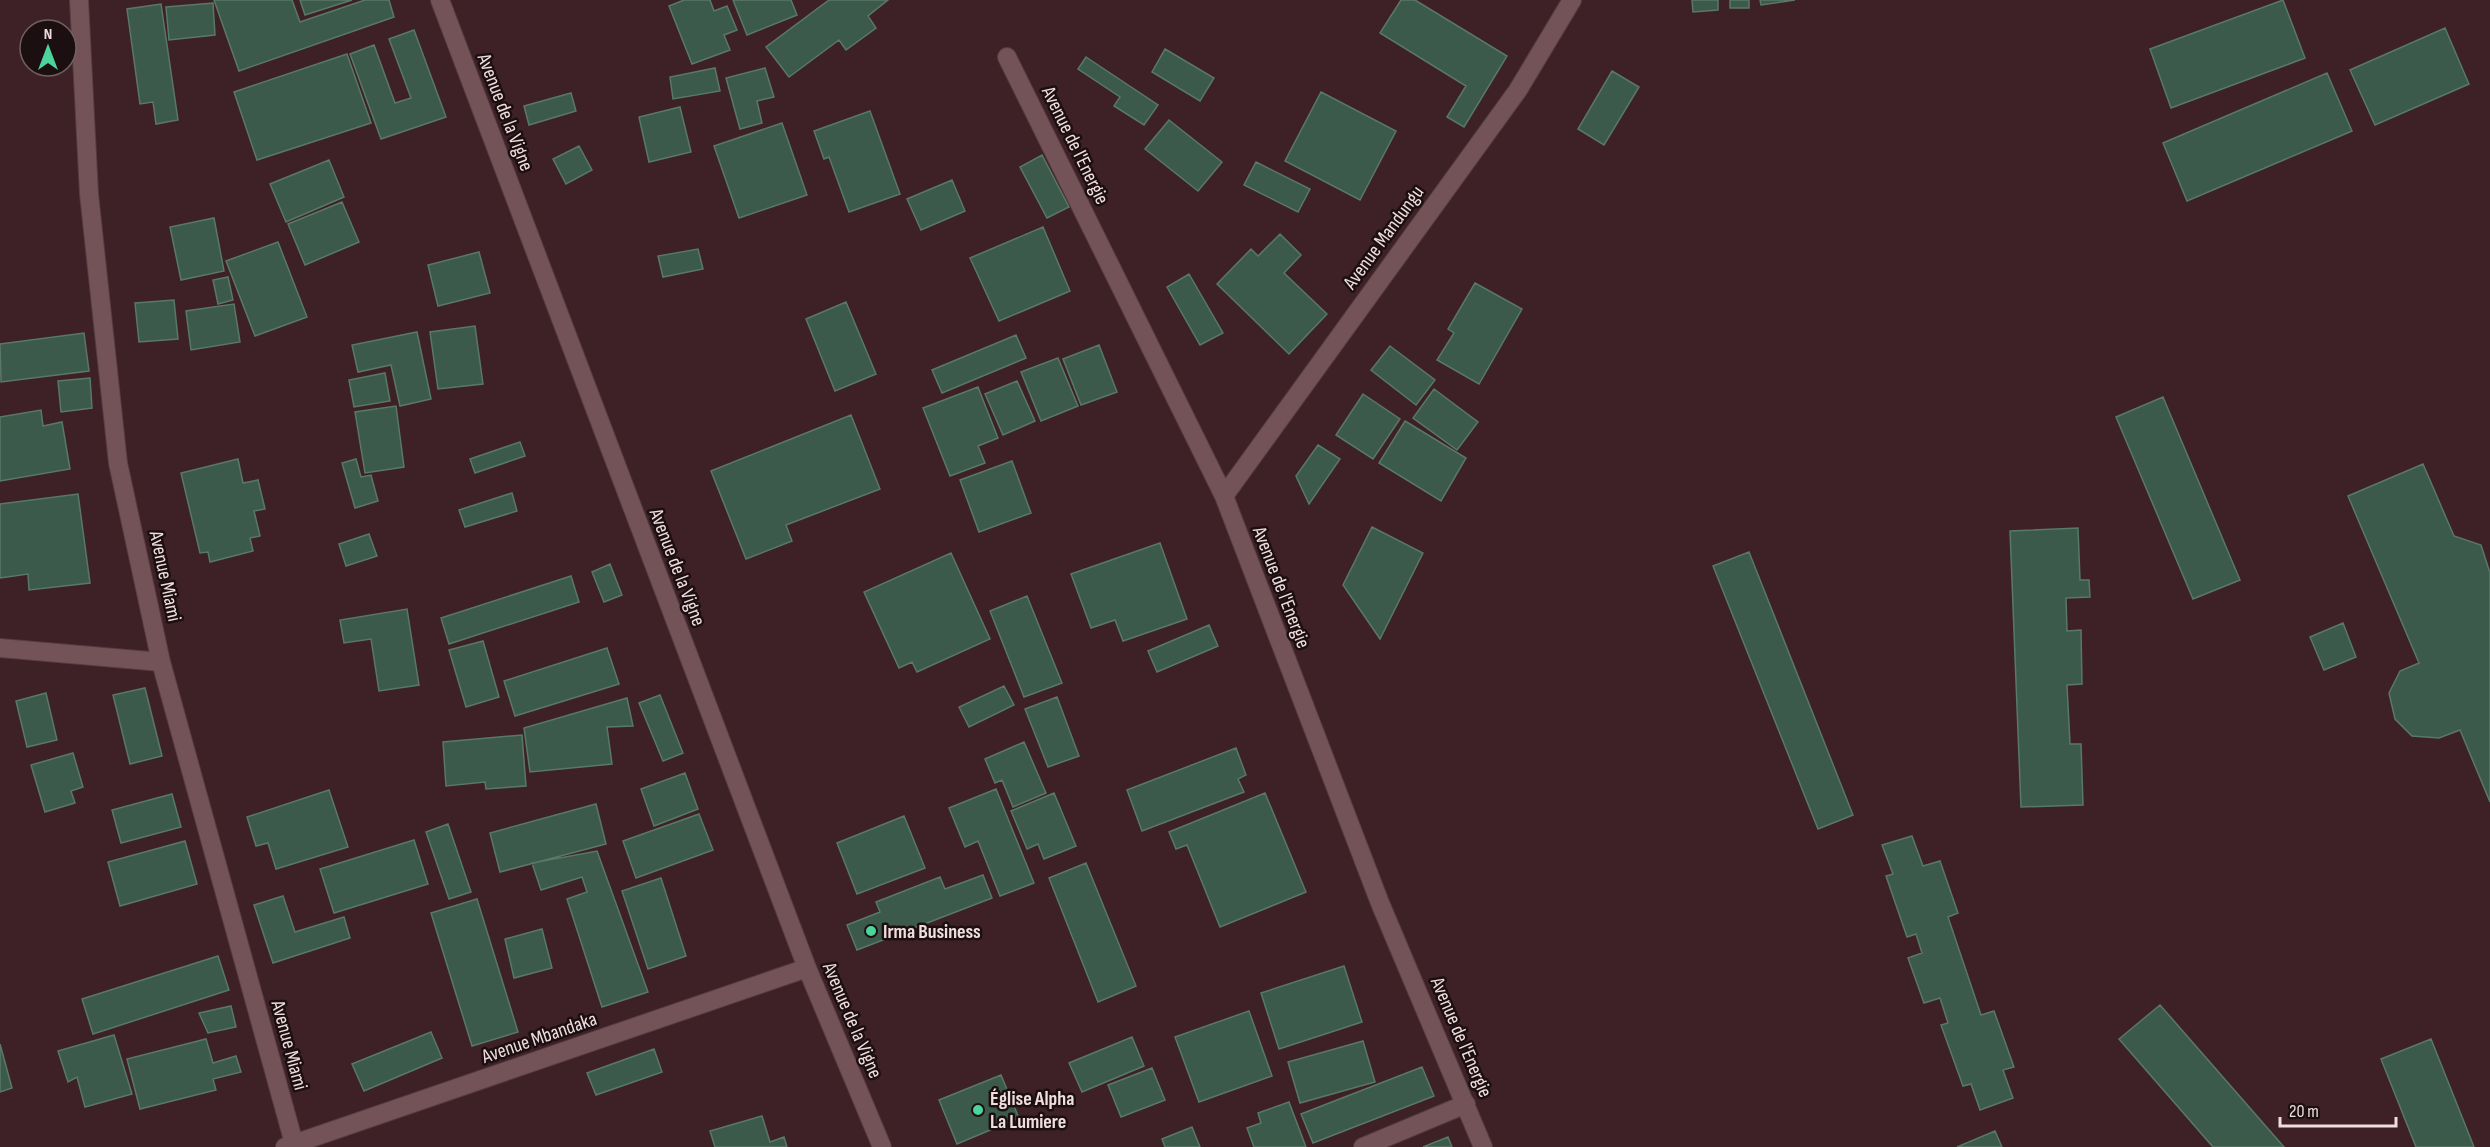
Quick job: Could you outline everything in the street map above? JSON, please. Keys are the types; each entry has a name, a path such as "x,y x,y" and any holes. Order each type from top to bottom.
{"street":[{"name":"Avenue Miami","path":"79,0 89,194 118,462 161,662 291,1146"},
{"name":"Avenue de la Vigne","path":"440,0 807,968 882,1147"},
{"name":"Avenue Mandungu","path":"1224,496 1518,90 1572,0"},
{"name":"Avenue de l'Energie","path":"1007,57 1224,496 1380,903 1483,1147"},
{"path":"0,648 161,662"},
{"name":"Avenue Mbandaka","path":"291,1146 807,968"},
{"path":"1363,1147 1466,1104"}],"building":[{"path":"214,0 292,0 300,22 365,0 389,0 394,17 239,71"},
{"path":"300,0 352,0 305,15"},
{"path":"684,0 710,0 714,11 727,6 737,30 724,35 730,50 692,64 669,6"},
{"path":"733,0 791,0 797,15 747,35"},
{"path":"829,0 888,0 868,16 876,28 846,50 839,40 789,77 766,47"},
{"path":"1401,0 1415,0 1507,56 1464,127 1447,117 1466,86 1380,33"},
{"path":"1692,0 1718,0 1718,10 1693,12"},
{"path":"1730,0 1749,0 1749,8 1730,8"},
{"path":"1760,0 1795,0 1761,5"},
{"path":"2283,0 2305,58 2171,108 2150,49"},
{"path":"213,3 215,35 169,40 166,7"},
{"path":"161,4 178,120 156,124 153,102 140,104 127,9"},
{"path":"2445,28 2469,84 2375,125 2350,70"},
{"path":"414,30 446,117 381,139 350,54 374,45 395,103 411,98 389,39"},
{"path":"1165,49 1214,78 1200,101 1152,72"},
{"path":"347,54 371,123 257,160 234,92"},
{"path":"1086,57 1158,105 1144,125 1114,106 1120,97 1078,69"},
{"path":"715,68 720,91 673,99 670,77"},
{"path":"765,68 774,97 757,101 762,123 740,129 726,78"},
{"path":"1612,71 1639,87 1604,145 1578,129"},
{"path":"2327,73 2352,131 2187,201 2163,143"},
{"path":"1321,92 1396,131 1360,200 1285,161"},
{"path":"571,93 576,111 529,125 524,106"},
{"path":"680,107 691,152 649,162 639,117"},
{"path":"870,111 900,194 849,212 829,157 824,159 814,131"},
{"path":"1169,120 1222,162 1198,191 1145,149"},
{"path":"782,123 807,195 739,218 714,146"},
{"path":"579,146 592,170 566,184 553,159"},
{"path":"1042,155 1069,207 1047,218 1020,167"},
{"path":"329,160 344,197 286,222 270,184"},
{"path":"1256,162 1310,189 1298,212 1244,185"},
{"path":"952,180 965,211 921,230 907,199"},
{"path":"342,202 359,242 305,265 288,224"},
{"path":"214,218 224,271 181,280 170,227"},
{"path":"1043,227 1070,291 999,321 970,258"},
{"path":"1280,234 1301,255 1284,273 1327,314 1289,354 1217,284 1251,249 1258,256"},
{"path":"278,242 307,317 255,336 226,261"},
{"path":"698,249 703,269 663,277 658,256"},
{"path":"479,252 490,293 438,306 428,265"},
{"path":"1189,274 1223,333 1200,345 1167,287"},
{"path":"228,277 233,300 218,304 213,280"},
{"path":"1475,283 1522,309 1479,384 1437,360 1454,333 1448,329"},
{"path":"174,300 178,339 139,342 135,303"},
{"path":"846,302 876,374 835,391 806,319"},
{"path":"234,304 240,342 191,350 186,311"},
{"path":"475,326 483,384 438,389 430,332"},
{"path":"417,332 431,399 400,406 391,365 358,372 352,345"},
{"path":"84,333 89,371 1,382 0,344"},
{"path":"1016,335 1026,358 942,393 932,370"},
{"path":"1099,345 1117,392 1081,405 1063,359"},
{"path":"1390,346 1435,380 1416,405 1371,370"},
{"path":"1058,358 1078,406 1041,421 1021,372"},
{"path":"385,373 390,401 354,407 349,380"},
{"path":"90,378 92,408 61,412 58,381"},
{"path":"1017,381 1035,421 1003,435 985,394"},
{"path":"978,387 998,438 978,446 985,463 950,476 923,408"},
{"path":"1434,389 1478,422 1457,450 1413,418"},
{"path":"1363,394 1400,419 1373,459 1336,435"},
{"path":"2163,397 2240,580 2193,599 2116,417"},
{"path":"396,406 404,467 365,473 355,412"},
{"path":"41,410 43,426 62,422 70,469 0,481 0,417"},
{"path":"851,415 880,489 786,525 792,541 746,559 711,471"},
{"path":"1405,421 1466,458 1441,501 1379,463"},
{"path":"520,442 525,456 475,473 470,459"},
{"path":"1318,445 1340,459 1309,504 1296,476"},
{"path":"238,459 243,483 258,480 265,509 254,511 260,536 250,538 253,551 210,562 208,552 200,553 181,473"},
{"path":"356,459 361,477 371,475 378,501 355,508 342,463"},
{"path":"1012,461 1031,513 979,532 960,480"},
{"path":"2423,464 2454,536 2481,545 2490,573 2490,802 2460,730 2439,738 2412,736 2395,719 2389,693 2400,671 2419,663 2348,496"},
{"path":"512,493 517,511 465,527 459,510"},
{"path":"78,494 90,583 29,590 28,574 0,578 0,504"},
{"path":"1372,527 1423,553 1380,639 1343,585"},
{"path":"2078,528 2080,580 2089,580 2090,597 2066,598 2067,631 2081,630 2082,684 2067,685 2070,744 2081,744 2083,805 2021,807 2010,531"},
{"path":"369,534 377,556 346,566 339,544"},
{"path":"1160,543 1187,619 1123,641 1115,620 1091,628 1071,574"},
{"path":"1749,552 1853,815 1818,829 1713,566"},
{"path":"951,553 990,639 917,672 912,662 899,668 864,592"},
{"path":"610,564 622,595 604,602 592,572"},
{"path":"571,576 579,602 449,644 441,618"},
{"path":"1027,596 1062,683 1024,697 990,611"},
{"path":"407,609 419,685 379,691 371,639 344,643 340,620"},
{"path":"2343,623 2356,657 2324,670 2310,637"},
{"path":"1209,625 1218,646 1157,672 1148,651"},
{"path":"483,641 499,697 466,707 449,650"},
{"path":"607,648 619,684 515,716 504,681"},
{"path":"1004,686 1014,705 969,727 959,707"},
{"path":"145,688 162,756 130,764 113,695"},
{"path":"46,693 57,740 27,747 16,701"},
{"path":"660,695 683,753 663,761 639,703"},
{"path":"1057,697 1079,756 1048,767 1025,709"},
{"path":"627,698 633,726 607,727 612,764 530,772 524,728"},
{"path":"522,735 526,786 486,789 485,782 446,786 443,742"},
{"path":"1024,742 1046,793 1013,807 1002,780 995,783 985,759"},
{"path":"1236,748 1246,775 1238,779 1244,792 1142,831 1127,790"},
{"path":"73,753 83,787 71,791 75,803 45,812 31,765"},
{"path":"685,773 698,809 654,826 641,789"},
{"path":"996,789 1034,883 1000,896 978,841 965,847 949,808"},
{"path":"329,790 348,847 276,869 268,843 256,846 247,817"},
{"path":"1054,793 1076,846 1044,859 1038,844 1027,849 1011,811"},
{"path":"1265,793 1306,892 1220,927 1187,845 1176,849 1169,832"},
{"path":"172,794 181,827 121,843 112,810"},
{"path":"596,804 606,844 500,872 490,833"},
{"path":"699,814 713,850 636,878 623,841"},
{"path":"904,816 925,868 857,894 837,843"},
{"path":"448,824 471,892 449,899 426,832"},
{"path":"1912,836 1923,866 1940,861 1958,913 1948,917 1981,1015 1994,1011 2014,1067 2003,1070 2013,1098 1980,1110 1971,1084 1963,1086 1941,1025 1948,1023 1940,998 1924,1003 1908,958 1922,953 1916,934 1907,937 1886,876 1893,874 1882,845"},
{"path":"414,840 428,884 334,913 320,869"},
{"path":"185,841 197,884 120,906 108,862"},
{"path":"597,851 648,992 602,1007 567,899 587,892 582,877 541,890 532,863"},
{"path":"1086,863 1136,986 1098,1002 1049,878"},
{"path":"983,875 992,898 857,950 847,925 880,912 876,902 940,877 945,889"},
{"path":"661,878 686,956 648,969 622,891"},
{"path":"283,896 295,932 344,917 350,938 273,963 254,905"},
{"path":"477,899 518,1032 472,1046 431,913"},
{"path":"542,929 552,968 514,978 505,939"},
{"path":"218,956 229,990 93,1034 82,999"},
{"path":"1344,966 1362,1022 1279,1049 1261,993"},
{"path":"2160,1005 2284,1147 2213,1147 2119,1039"},
{"path":"231,1006 236,1027 208,1033 199,1013"},
{"path":"1249,1011 1272,1076 1199,1102 1175,1037"},
{"path":"431,1032 442,1058 364,1091 352,1064"},
{"path":"114,1035 132,1094 85,1107 77,1077 68,1082 58,1051"},
{"path":"1132,1037 1144,1066 1082,1092 1069,1063"},
{"path":"206,1039 213,1063 236,1056 241,1072 213,1079 216,1090 140,1109 127,1059"},
{"path":"2431,1039 2474,1147 2416,1147 2381,1059"},
{"path":"1363,1041 1375,1082 1300,1103 1288,1062"},
{"path":"0,1044 12,1088 0,1092"},
{"path":"654,1049 662,1072 596,1095 587,1073"},
{"path":"1422,1067 1434,1096 1313,1143 1301,1114"},
{"path":"1152,1068 1165,1100 1121,1117 1108,1085"},
{"path":"1001,1075 1019,1118 957,1144 939,1100"},
{"path":"1289,1102 1306,1147 1254,1147 1247,1128 1261,1123 1258,1113"},
{"path":"762,1116 770,1142 784,1137 787,1147 715,1147 710,1131"},
{"path":"1192,1127 1200,1147 1165,1147 1162,1139"},
{"path":"1995,1131 2002,1147 1957,1147"},
{"path":"1448,1137 1452,1147 1423,1147"}],"place":[{"name":"Irma Business","path":"871,931"},
{"name":"Église Alpha La Lumiere","path":"978,1110"}]}
